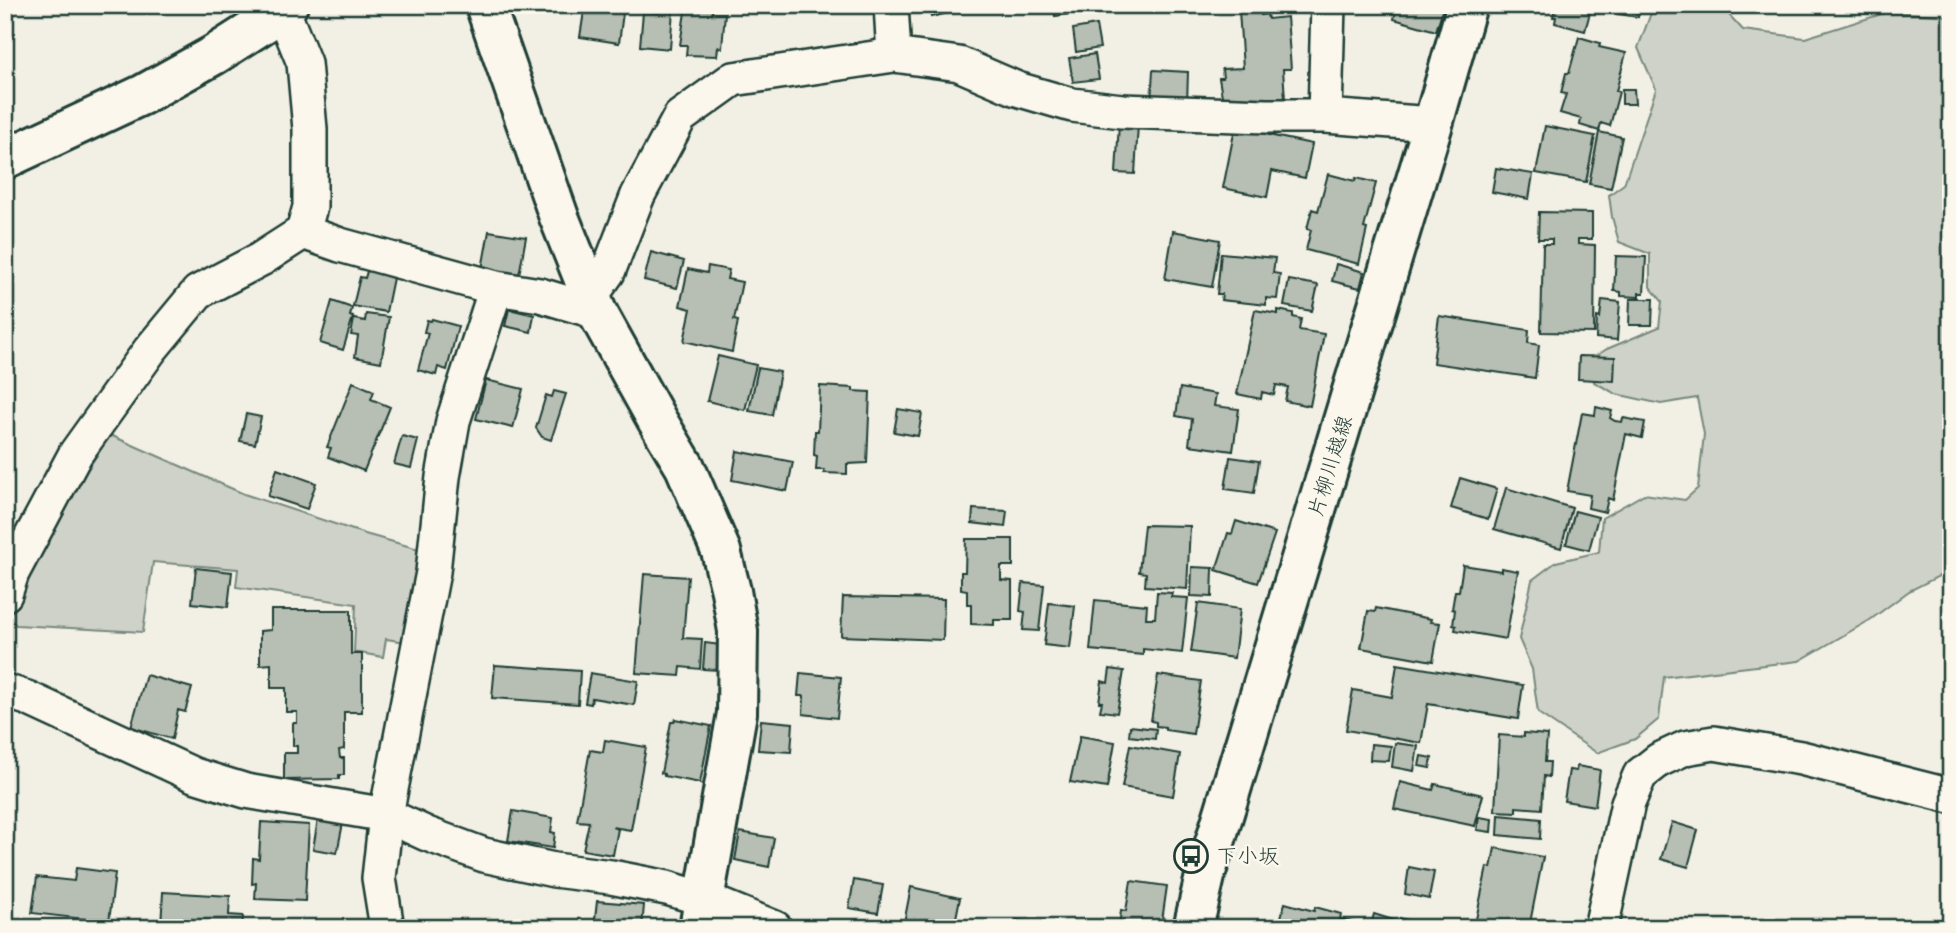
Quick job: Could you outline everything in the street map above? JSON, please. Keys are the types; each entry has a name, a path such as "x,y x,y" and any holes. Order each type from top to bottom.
{"street":[{"path":"485,5 559,217 594,304 685,467 720,551 731,591 738,631 737,713 702,913"},
{"path":"891,5 894,55"},
{"path":"1325,116 1328,5"},
{"name":"片柳川越線","path":"1193,928 1206,872 1467,5"},
{"path":"5,159 142,95 214,55 285,8 304,63 310,129 310,207 303,232 261,259 198,292 158,341 76,453 12,573 5,594"},
{"path":"594,304 638,195 680,117 733,79 894,55 959,64 1017,89 1072,105 1122,111 1267,117 1325,116 1433,124"},
{"path":"303,232 340,245 496,288 594,304"},
{"path":"387,928 379,878 386,815 433,572 443,477 453,421 496,288"},
{"path":"5,691 27,698 194,775 246,791 386,815 484,855 554,870 655,885 702,913 775,928"},
{"path":"1601,928 1628,803 1640,775 1659,760 1685,748 1714,743 1801,758 1951,796"}],"shaded area":[{"path":"1654,5 1720,5 1743,30 1805,38 1888,12 1951,16 1951,570 1909,591 1870,620 1799,661 1664,677 1659,719 1635,739 1597,753 1538,713 1532,669 1519,639 1532,580 1556,562 1599,552 1602,518 1644,494 1685,500 1698,488 1704,434 1697,398 1661,404 1616,394 1594,382 1591,359 1607,349 1659,327 1662,301 1650,287 1650,254 1619,242 1609,195 1624,184 1656,89 1638,48"},
{"path":"110,435 244,494 422,550 406,642 386,639 383,657 354,652 356,604 236,587 238,569 153,562 143,632 16,625 9,618 30,570 67,502"}],"building":[{"path":"585,5 624,5 619,43 580,37"},
{"path":"686,5 713,5 712,13 725,13 722,48 718,47 717,56 686,55 687,45 680,45"},
{"path":"928,5 983,5 931,17"},
{"path":"1053,5 1132,5 1055,16"},
{"path":"1393,5 1444,5 1436,31 1394,19 1396,10 1392,9"},
{"path":"1556,5 1592,5 1585,31 1555,23 1556,17 1553,17"},
{"path":"1619,5 1639,5 1638,17 1618,14"},
{"path":"660,9 673,10 670,49 640,46 643,12 659,13"},
{"path":"1261,9 1261,15 1267,14 1268,19 1287,17 1291,69 1283,69 1285,99 1223,103 1219,78 1223,78 1222,69 1243,68 1239,11"},
{"path":"1096,25 1100,48 1076,52 1073,29"},
{"path":"1579,37 1600,43 1599,47 1626,53 1610,126 1601,123 1599,131 1580,125 1581,119 1560,113 1566,94 1561,93 1566,73 1569,73"},
{"path":"1095,54 1099,79 1073,82 1069,58"},
{"path":"1153,70 1188,72 1187,104 1151,102"},
{"path":"1622,89 1634,89 1635,104 1622,104"},
{"path":"1119,123 1138,124 1135,174 1116,173"},
{"path":"1545,126 1595,136 1586,182 1536,173"},
{"path":"1235,128 1312,144 1305,178 1272,171 1267,197 1223,188"},
{"path":"1599,132 1622,137 1611,188 1589,184"},
{"path":"1496,168 1533,174 1529,199 1492,192"},
{"path":"1328,174 1376,183 1364,228 1367,229 1359,264 1306,250 1312,209 1318,211"},
{"path":"1539,212 1592,213 1592,239 1578,239 1578,244 1595,245 1594,333 1541,332 1543,244 1552,244 1552,239 1538,239"},
{"path":"489,231 526,237 519,275 482,269"},
{"path":"1173,231 1220,240 1212,287 1165,279"},
{"path":"651,252 684,261 677,288 644,280"},
{"path":"1221,253 1275,258 1273,273 1280,274 1277,299 1266,298 1266,305 1221,300 1222,294 1217,294"},
{"path":"1616,256 1646,257 1644,293 1639,293 1639,297 1621,296 1621,292 1614,291"},
{"path":"1336,264 1364,272 1360,288 1332,281"},
{"path":"708,266 729,270 727,279 742,282 734,320 738,321 732,352 684,341 691,309 680,306 688,269 707,273"},
{"path":"368,268 394,273 386,312 353,306 360,277 365,278"},
{"path":"1289,280 1318,285 1312,311 1284,306"},
{"path":"1630,299 1653,299 1652,325 1629,325"},
{"path":"1602,300 1620,302 1617,340 1596,338 1597,317 1600,318"},
{"path":"332,301 352,308 350,316 353,317 343,350 320,343"},
{"path":"509,309 534,315 531,332 505,326"},
{"path":"1255,310 1278,314 1278,310 1293,313 1293,317 1301,319 1299,330 1324,334 1310,406 1285,401 1288,387 1276,385 1274,395 1262,392 1261,399 1237,394"},
{"path":"366,314 389,317 381,362 355,357 358,336 351,335 354,319 365,321"},
{"path":"1439,316 1529,330 1528,343 1539,345 1535,378 1433,363"},
{"path":"427,320 458,326 447,370 438,367 436,375 418,370 428,333 424,332"},
{"path":"718,356 756,365 745,410 707,401"},
{"path":"1579,356 1615,357 1614,381 1578,379"},
{"path":"758,368 780,372 772,415 749,411"},
{"path":"486,380 523,389 513,428 476,419"},
{"path":"353,382 374,391 371,399 390,407 364,471 328,457 331,448 327,447"},
{"path":"820,386 870,392 867,463 847,464 847,474 816,470 815,431 818,431"},
{"path":"1180,388 1216,394 1214,406 1239,409 1233,451 1189,445 1192,419 1176,416"},
{"path":"554,391 566,394 551,440 542,437 536,428 546,395 552,397"},
{"path":"1596,407 1612,411 1610,418 1615,421 1622,422 1623,418 1645,422 1642,438 1626,434 1613,500 1608,498 1605,512 1588,508 1590,495 1567,491 1582,413 1595,415"},
{"path":"898,409 922,413 918,436 894,432"},
{"path":"246,414 261,417 255,444 240,441"},
{"path":"402,436 418,440 411,468 394,464"},
{"path":"737,451 793,462 787,491 732,480"},
{"path":"1230,457 1259,461 1254,493 1225,489"},
{"path":"277,469 316,483 307,509 268,496"},
{"path":"1460,478 1497,489 1488,519 1451,508"},
{"path":"1506,488 1572,508 1561,548 1494,529"},
{"path":"973,509 1007,511 1005,527 972,523"},
{"path":"1575,511 1598,517 1589,550 1566,544"},
{"path":"1236,521 1275,533 1258,583 1216,570 1228,533 1232,534"},
{"path":"1144,525 1190,526 1187,589 1145,586 1146,573 1139,572"},
{"path":"966,539 1013,539 1013,566 1001,566 1001,580 1012,581 1012,620 994,620 994,625 971,624 971,604 967,604 967,590 961,589 961,572 965,572"},
{"path":"1463,565 1518,571 1506,639 1455,630 1455,610 1452,609 1455,591 1459,591"},
{"path":"1192,567 1213,568 1212,597 1191,596"},
{"path":"196,568 232,572 228,607 192,603"},
{"path":"644,574 688,577 683,638 702,639 700,669 681,667 680,676 636,673"},
{"path":"1023,583 1044,585 1039,631 1023,630 1025,612 1020,611"},
{"path":"1157,592 1172,593 1171,597 1188,598 1182,653 1143,649 1143,655 1090,650 1095,600 1147,605 1146,618 1155,618"},
{"path":"843,597 944,599 943,640 841,636"},
{"path":"1049,603 1075,606 1070,648 1044,645"},
{"path":"1198,603 1240,609 1234,658 1191,652"},
{"path":"1376,608 1440,623 1433,661 1361,648 1368,611 1375,612"},
{"path":"271,610 351,610 351,654 362,654 362,712 344,712 344,749 339,750 340,758 344,758 344,775 339,775 339,779 284,780 284,753 297,753 297,746 293,746 293,723 297,723 297,712 286,712 286,688 271,688 271,664 260,665 260,631 271,630"},
{"path":"705,643 721,645 719,670 703,669"},
{"path":"1397,664 1523,685 1518,719 1428,704 1421,743 1346,730 1353,690 1392,697"},
{"path":"495,665 580,671 578,704 492,698"},
{"path":"1110,669 1124,671 1117,713 1100,711 1102,681 1108,683"},
{"path":"590,673 638,681 634,705 592,698 591,704 585,703"},
{"path":"800,673 841,677 837,718 803,714 804,696 798,696"},
{"path":"146,675 192,688 185,712 178,710 172,739 131,727"},
{"path":"1158,675 1201,681 1193,734 1165,730 1165,727 1156,726 1156,722 1151,721"},
{"path":"675,719 711,726 700,783 664,776 661,773 671,722"},
{"path":"761,720 793,723 791,752 758,750"},
{"path":"1130,726 1156,729 1155,739 1129,736"},
{"path":"1524,733 1547,735 1545,762 1550,762 1549,777 1544,776 1542,809 1516,807 1516,812 1495,811 1499,735 1524,737"},
{"path":"1080,736 1115,742 1107,788 1070,782"},
{"path":"605,740 646,747 631,830 612,827 618,829 613,855 583,850 589,822 577,821 590,750 603,752"},
{"path":"1395,743 1418,746 1414,771 1392,767"},
{"path":"1371,744 1391,746 1389,761 1370,760"},
{"path":"1130,745 1180,754 1173,796 1122,787"},
{"path":"1421,756 1432,758 1430,768 1419,766"},
{"path":"1577,766 1600,770 1595,806 1564,801 1569,770 1576,771"},
{"path":"1400,782 1433,790 1435,784 1483,795 1475,826 1394,809"},
{"path":"513,811 553,818 553,848 508,841"},
{"path":"1499,815 1541,819 1540,839 1498,835"},
{"path":"1479,817 1492,819 1491,832 1477,830"},
{"path":"318,819 343,823 337,853 313,849"},
{"path":"261,822 309,825 305,901 255,899 256,883 252,884 253,858 259,859"},
{"path":"1672,822 1698,830 1688,867 1661,859"},
{"path":"740,832 774,838 769,867 735,860"},
{"path":"1495,848 1543,857 1529,928 1492,928 1475,924 1487,867 1491,868"},
{"path":"1409,867 1434,872 1429,899 1405,894"},
{"path":"76,868 115,873 109,922 32,913 37,877 74,881"},
{"path":"854,880 883,885 878,913 849,908"},
{"path":"1131,881 1167,886 1161,928 1119,928 1121,910 1126,911"},
{"path":"911,887 960,898 954,928 903,928"},
{"path":"163,892 230,896 229,915 243,916 242,928 161,926"},
{"path":"597,901 644,905 642,928 594,928"},
{"path":"1285,903 1314,911 1315,907 1341,914 1340,919 1364,925 1364,928 1278,928"},
{"path":"1374,914 1396,921 1394,928 1370,928"},
{"path":"1400,918 1426,925 1426,921 1453,928 1398,928"},
{"path":"1017,920 1047,924 1046,928 1017,928"}],"place":[{"name":"下小坂","path":"1191,856"}]}
